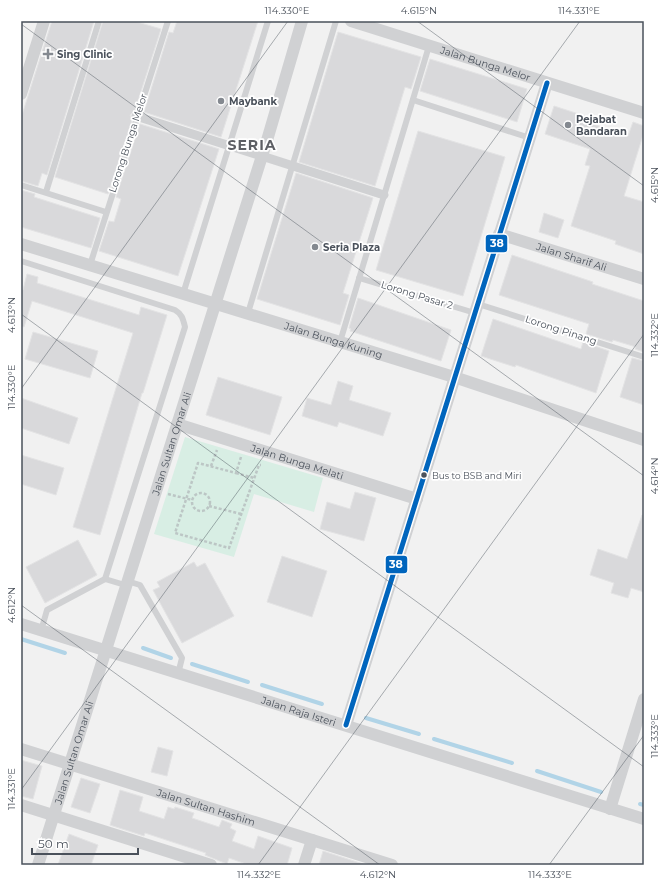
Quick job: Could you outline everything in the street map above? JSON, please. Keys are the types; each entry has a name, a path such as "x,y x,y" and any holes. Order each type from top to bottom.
{"street":[{"path":"22,86 44,21"},
{"name":"Jalan Sultan Omar Ali","path":"38,865 261,157 302,21"},
{"name":"Jalan Bunga Melor","path":"351,21 644,113"},
{"path":"346,725 547,83"},
{"path":"136,116 229,147 384,194"},
{"name":"Jalan Sharif Ali","path":"499,234 644,279"},
{"name":"Jalan Bunga Kuning","path":"21,244 454,377 644,440"},
{"name":"Jalan Bunga Melati","path":"177,424 417,499"},
{"name":"Jalan Raja Isteri","path":"21,624 644,819"},
{"path":"610,809 644,699"},
{"name":"Jalan Sultan Hashim","path":"21,749 392,865"},
{"path":"21,805 210,865"},
{"path":"304,865 312,840"}],"lane":[{"path":"46,192 99,21"},
{"name":"Lorong Bunga Melor","path":"90,265 136,116 168,21"},
{"path":"183,294 268,21"},
{"path":"248,313 336,21"},
{"path":"340,342 429,46"},
{"path":"413,100 530,138"},
{"path":"21,185 106,212"},
{"path":"21,262 175,310 180,313 183,319 184,333 106,579"},
{"name":"Lorong Pasar 2","path":"359,278 476,308"},
{"name":"Lorong Pinang","path":"476,308 644,357"},
{"path":"41,630 47,610 106,579 140,585 182,658 178,674"}],"path":[{"path":"211,466 220,438"},
{"path":"236,473 245,446"},
{"path":"254,478 198,463 185,498 175,533 229,548 241,514 254,478 259,464 266,466"},
{"path":"155,491 192,500"},
{"path":"209,506 208,497 204,494 195,495 192,500 192,506 196,510 202,511 209,506 241,514"}],"green space":[{"path":"185,437 323,478 314,512 254,494 234,557 154,534"}],"building":[{"path":"52,21 94,21 47,175 42,173 38,186 21,181 21,118"},
{"path":"103,21 134,21 161,29 135,110 130,115 132,120 108,194 55,177"},
{"path":"177,21 258,21 221,137 144,112 169,32 173,33"},
{"path":"338,32 421,57 411,89 405,87 375,186 299,162"},
{"path":"430,59 527,89 517,122 420,91"},
{"path":"554,106 591,118 590,123 628,136 633,122 644,126 644,132 624,196 644,202 644,254 615,244 616,241 571,226 590,166 585,165 590,149 545,134"},
{"path":"140,124 219,149 178,276 99,251 109,221 114,222 121,199 116,197"},
{"path":"418,131 505,157 463,296 376,270"},
{"name":"Seria Plaza","path":"296,173 373,198 343,293 349,295 340,325 257,299"},
{"path":"21,190 35,194 34,197 100,218 91,248 21,227"},
{"path":"544,213 564,220 558,238 539,232"},
{"path":"512,255 644,301 644,352 635,349 636,347 613,340 612,342 586,334 589,324 499,295"},
{"path":"27,274 38,277 37,283 139,315 141,307 167,315 100,535 73,527 133,333 32,301 24,327 21,326 21,290 23,290"},
{"path":"358,298 451,330 441,361 350,331 351,329 349,328"},
{"path":"493,319 581,349 583,342 609,351 596,393 516,365 515,367 481,356"},
{"path":"33,332 98,351 90,378 25,359"},
{"path":"632,358 644,361 644,405 620,397"},
{"path":"218,377 282,397 270,435 206,415"},
{"path":"338,381 353,386 349,400 391,413 383,436 339,422 337,427 302,416 307,398 331,405"},
{"path":"21,398 78,418 69,444 21,428"},
{"path":"21,455 64,468 56,495 21,484"},
{"path":"355,492 376,498 364,541 320,529 327,502 350,509"},
{"path":"642,515 644,515 644,592 631,588 628,598 611,593 614,583 590,575 598,549 627,559"},
{"path":"78,540 97,575 45,603 26,567"},
{"path":"282,556 327,571 312,617 267,602"},
{"path":"194,562 197,567 205,563 234,616 182,643 153,590 160,587 157,582"},
{"path":"158,747 173,751 167,776 151,772"},
{"path":"21,760 42,766 33,799 21,796"},
{"path":"81,778 100,784 90,813 71,807"},
{"path":"120,790 143,797 139,811 164,819 168,807 174,809 175,807 194,813 192,818 219,827 222,820 232,824 230,828 236,831 232,841 254,849 258,836 292,848 287,865 249,865 229,858 227,864 205,855 206,853 145,833 144,836 110,825"},
{"path":"69,834 98,845 91,865 58,865"},
{"path":"323,851 363,864 319,865"}],"waterway":[{"path":"21,639 65,653"},
{"path":"143,648 171,658"},
{"path":"192,664 248,682"},
{"path":"262,685 322,704"},
{"path":"366,718 419,734"},
{"path":"434,739 512,763"},
{"path":"537,771 601,792"},
{"path":"640,804 644,805"}],"transit line":[{"name":"38","path":"346,725 547,83"}],"place":[{"name":"Sing Clinic","path":"48,54"},
{"name":"Maybank","path":"221,101"},
{"name":"Pejabat Bandaran","path":"568,125"},
{"name":"Seria Plaza","path":"315,247"},
{"name":"Bus to BSB and Miri","path":"424,475"}],"district":[{"name":"SERIA","path":"252,145"}]}
